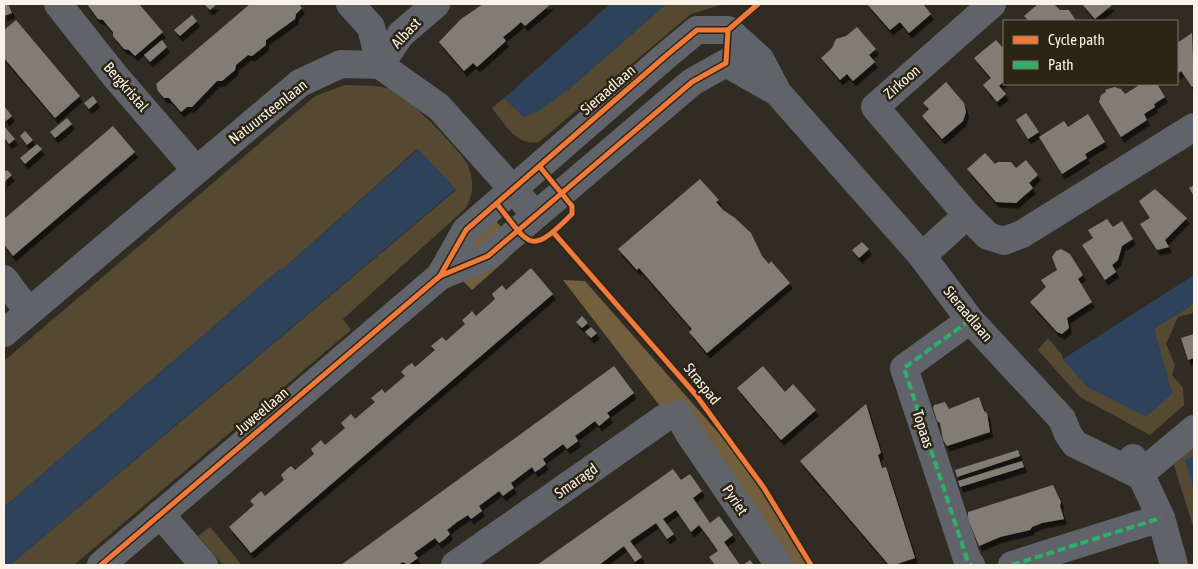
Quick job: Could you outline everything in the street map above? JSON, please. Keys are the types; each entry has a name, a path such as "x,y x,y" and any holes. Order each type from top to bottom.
{"street":[{"name":"Bergkristal","path":"58,4 115,76 196,170"},
{"path":"350,4 371,27 380,65 439,107 536,215"},
{"name":"Albast","path":"380,65 401,34 436,4"},
{"name":"Zirkoon","path":"992,4 874,107 967,215 988,236 1004,241 1022,234 1194,127"},
{"name":"Sieraadlaan","path":"513,191 697,30 728,30 760,60 778,93 922,256 970,320 1062,419 1087,429 1125,449 1134,459 1139,475 1150,491 1161,518 1174,565"},
{"name":"Sieraadlaan","path":"536,215 692,82 726,63 778,93"},
{"name":"Natuursteenlaan","path":"4,333 28,310 300,83 341,64 380,65"},
{"name":"Juweellaan","path":"440,276 466,230 513,191"},
{"name":"Juweellaan","path":"101,565 440,276 488,256 536,215"},
{"path":"922,256 967,215"},
{"path":"4,279 28,310"},
{"name":"Topaas","path":"970,320 904,368 964,550 971,565"},
{"name":"Smaragd","path":"455,565 666,417 678,414 690,435"},
{"path":"1139,475 1194,429"},
{"name":"Pyriet","path":"690,435 779,565"},
{"path":"160,514 204,565"},
{"path":"1012,565 1161,518"}],"shaded area":[{"path":"666,4 724,4 691,14 539,142 531,143 517,138 492,108 504,98 524,117 569,89"},
{"path":"345,85 377,86 395,91 411,103 434,126 468,165 472,188 465,209 343,319 351,330 74,565 10,565 456,190 417,149 283,269 280,269 4,507 4,361 315,96"},
{"path":"494,219 504,230 470,253 467,242"},
{"path":"502,253 508,258 472,290 458,276"},
{"path":"563,280 585,281 738,455 809,565 790,565 663,410"},
{"path":"1194,303 1194,313 1178,317 1166,344 1175,365 1172,375 1183,388 1184,405 1150,435 1080,397 1038,350 1048,338 1062,355 1063,359 1172,394 1154,329"},
{"path":"1194,438 1194,529 1171,456"},
{"path":"210,527 242,565 223,565 198,536"}],"water":[{"path":"610,4 666,4 569,89 539,111 524,117 504,98"},
{"path":"418,149 456,189 10,565 4,565 4,507 280,269 283,269"},
{"path":"1194,275 1194,303 1154,329 1172,394 1146,417 1086,386 1063,359"},
{"path":"1194,456 1194,489 1185,460"}],"building":[{"path":"4,4 8,4 12,13 4,16"},
{"path":"87,4 139,4 163,32 135,56 129,50 124,49 113,36 113,32 103,20 98,19"},
{"path":"204,4 217,4 210,10"},
{"path":"250,4 299,4 302,8 296,14 295,19 266,40 266,45 252,56 248,55 236,65 235,70 222,81 217,81 192,107 187,107 181,112 169,98 164,98 158,91 156,84"},
{"path":"483,4 551,4 525,26 521,22 503,37 506,41 477,67 473,63 464,71 439,42 461,19"},
{"path":"867,4 923,4 931,14 909,33 900,22 890,30"},
{"path":"1038,4 1054,4 1060,10 1069,10 1075,20 1028,20 1024,16"},
{"path":"1082,4 1111,4 1112,5 1095,19"},
{"path":"192,15 197,21 180,36 174,30"},
{"path":"16,20 80,96 55,118 4,58 4,30"},
{"path":"857,27 876,49 869,55 875,62 853,81 847,74 840,80 821,58 832,48 836,39 846,36"},
{"path":"1192,33 1194,86 1192,87 1181,71 1178,73 1178,42"},
{"path":"162,40 167,47 150,62 144,55"},
{"path":"996,40 1003,48 1003,82 999,86 1006,94 997,102 983,85 991,78 974,58"},
{"path":"946,82 964,103 966,112 963,121 942,139 922,116 929,109 923,103"},
{"path":"1158,85 1165,97 1144,114 1147,120 1121,137 1099,102 1101,95 1106,92 1105,90 1114,87 1121,89 1125,94 1138,86"},
{"path":"93,96 97,102 89,109 84,103"},
{"path":"4,106 12,116 6,121 4,117"},
{"path":"1026,113 1039,132 1028,139 1016,120"},
{"path":"1088,114 1105,142 1085,154 1087,158 1062,174 1039,137 1064,121 1068,127"},
{"path":"67,118 72,124 55,138 50,132"},
{"path":"4,126 15,139 9,144 4,137"},
{"path":"113,126 135,152 13,256 4,244 4,219"},
{"path":"25,131 33,140 27,145 20,136"},
{"path":"37,144 42,149 25,164 20,158"},
{"path":"985,153 995,164 998,162 1011,162 1016,168 1026,160 1038,175 1029,183 1033,188 1016,203 996,202 967,169"},
{"path":"7,170 12,175 4,182 4,172"},
{"path":"700,179 719,200 716,202 723,210 751,233 762,256 769,264 771,261 790,283 707,353 689,332 692,329 639,268 637,270 618,249"},
{"path":"1194,185 1194,196 1189,188"},
{"path":"1155,189 1187,218 1165,240 1169,247 1157,250 1140,224 1150,218 1139,201"},
{"path":"1107,219 1113,227 1122,221 1133,239 1122,246 1118,260 1112,265 1116,272 1105,280 1082,245 1093,238 1088,230"},
{"path":"862,242 869,249 859,258 852,250"},
{"path":"1061,249 1070,254 1083,275 1078,279 1092,302 1067,318 1069,328 1062,334 1057,332 1030,302 1046,287 1041,280 1057,270 1052,257 1056,251"},
{"path":"531,268 553,294 251,553 229,527 254,505 250,501 261,491 265,496 284,480 281,475 286,470 291,466 295,470 314,454 311,449 321,440 325,445 345,428 341,423 351,414 355,419 375,402 371,398 382,389 385,393 405,376 401,372 406,367 412,363 415,367 435,350 431,346 442,337 446,341 465,324 462,320 472,311 476,316 495,299 492,294 502,285 506,290"},
{"path":"582,316 588,323 582,328 576,322"},
{"path":"591,327 597,333 591,338 585,332"},
{"path":"1194,334 1194,358 1188,360 1181,338"},
{"path":"614,366 634,393 607,413 610,417 599,426 595,421 575,436 578,441 567,449 563,444 543,459 546,464 541,468 535,472 532,467 511,483 514,488 503,496 499,491 479,506 482,511 471,519 468,515 457,522 447,530 450,534 445,539 439,543 435,538 414,553 418,558 408,565 403,562 398,565 341,565"},
{"path":"763,366 785,392 793,384 816,410 781,440 737,388"},
{"path":"979,397 984,411 987,413 990,432 947,446 943,440 940,423 937,421 933,408 934,405 945,402 949,409"},
{"path":"866,404 881,453 878,455 882,468 886,467 915,558 894,565 889,565 800,461"},
{"path":"1018,450 1020,456 957,477 955,470"},
{"path":"1022,461 1024,467 960,487 958,481"},
{"path":"673,469 681,480 690,474 702,491 693,498 710,523 719,516 733,535 724,542 740,565 715,565 709,557 718,551 709,538 699,525 691,532 676,510 663,519 674,534 667,539 656,523 630,541 642,557 635,562 624,546 599,565 537,565"},
{"path":"1053,485 1061,502 1060,506 1064,519 1042,523 1032,527 1030,530 1000,537 979,546 968,519 968,512"},
{"path":"750,560 754,565 743,565"}],"marked path":[{"path":"970,320 904,368 967,559 971,565"},
{"path":"1012,565 1161,518"}],"cycle path":[{"path":"101,565 440,276 488,256 692,82 726,63 728,30 758,4"},
{"path":"440,276 466,230 668,54 697,30 728,30"},
{"path":"497,204 517,230 532,241 539,241 558,227 572,214 572,206 540,167"},
{"name":"Straspad","path":"553,232 696,395 764,488 811,565"}]}
